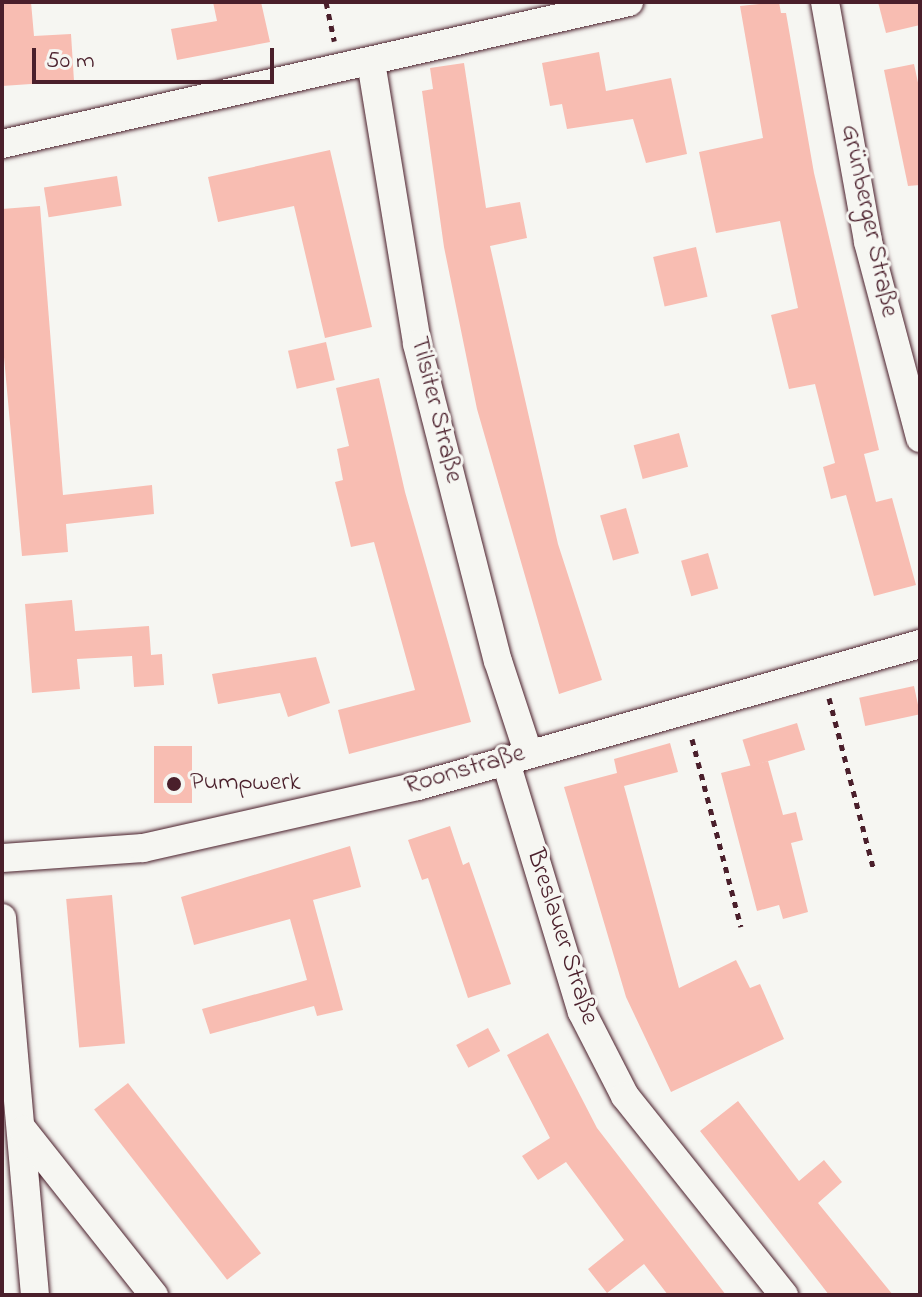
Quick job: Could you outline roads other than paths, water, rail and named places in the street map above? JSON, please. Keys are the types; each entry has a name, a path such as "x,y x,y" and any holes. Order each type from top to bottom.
{"street":[{"path":"2,144 629,2"},
{"name":"Grünberger Straße","path":"825,2 868,242 920,438"},
{"name":"Tilsiter Straße","path":"371,62 417,344 498,661 517,755"},
{"name":"Roonstraße","path":"2,858 143,848 418,786 517,755 920,644"},
{"name":"Breslauer Straße","path":"517,755 582,1012 625,1096 784,1295"},
{"path":"2,918 23,1130 35,1295"},
{"path":"23,1130 154,1295"}],"place":[{"name":"Pumpwerk","path":"174,784"}]}
